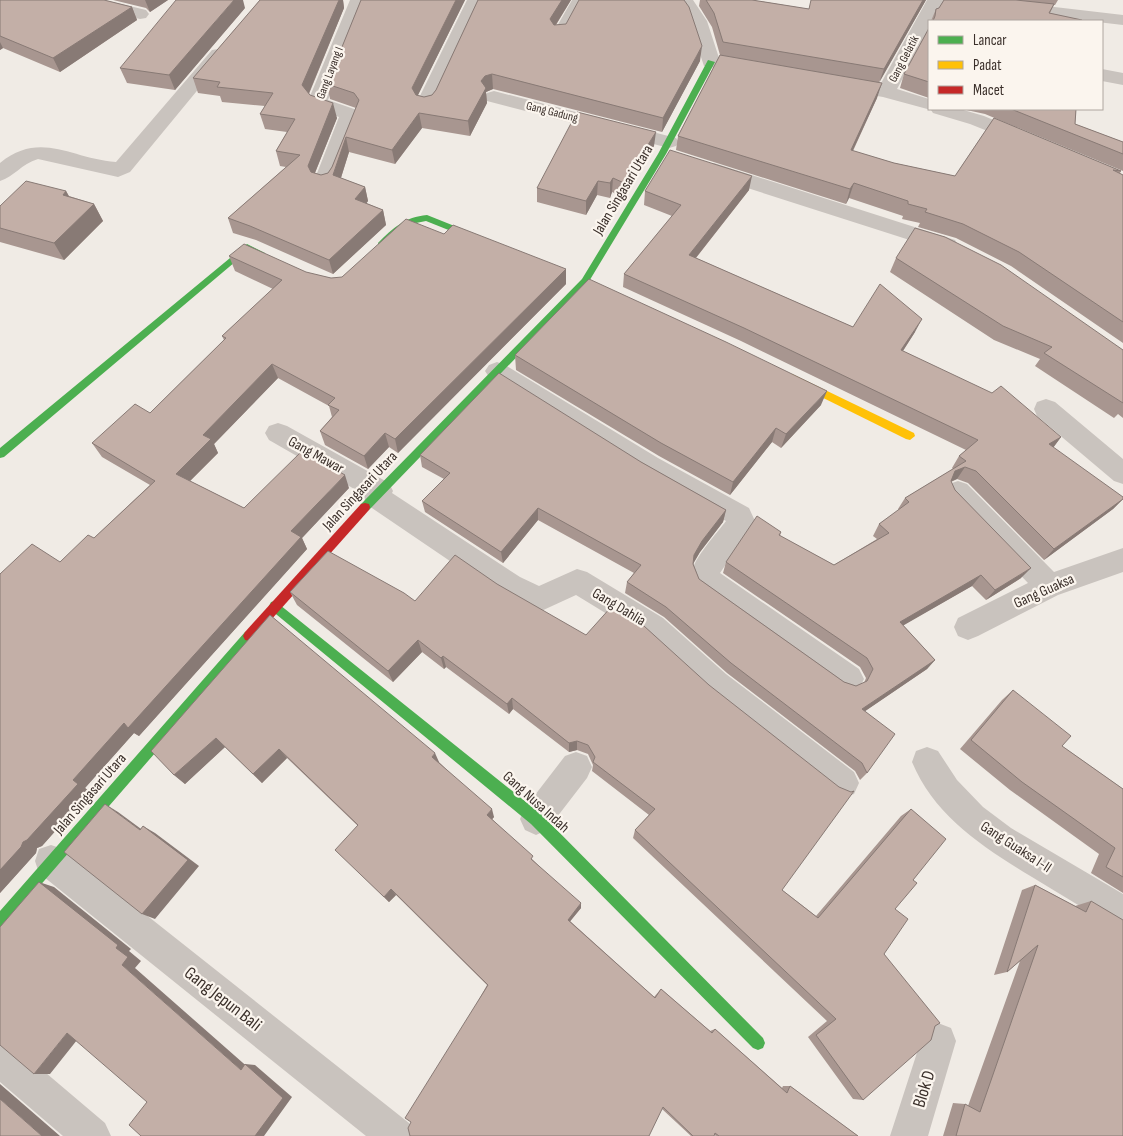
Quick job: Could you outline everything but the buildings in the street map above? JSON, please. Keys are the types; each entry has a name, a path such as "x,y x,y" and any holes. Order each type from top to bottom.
{"street":[{"path":"84,0 140,14"},
{"name":"Gang Layang I","path":"324,181 350,114 318,103 318,101 359,0"},
{"path":"426,104 476,0"},
{"name":"Gang Gelatik","path":"929,20 936,0"},
{"path":"949,0 1123,20"},
{"path":"689,2 704,34 711,62 760,70"},
{"name":"Gang Gelatik","path":"886,92 922,41 928,23"},
{"path":"0,174 20,158 37,152 114,170 123,168 231,39"},
{"name":"Jalan Singasari Utara","path":"0,921 275,606 378,494 585,281 676,155 711,62"},
{"path":"1103,75 1123,79"},
{"path":"828,82 886,92 928,106"},
{"name":"Gang Gadung","path":"494,97 676,155 947,245 963,252"},
{"path":"943,110 977,120 1041,147"},
{"path":"375,250 402,225 417,217 427,218 497,246"},
{"path":"0,454 247,246 274,259"},
{"path":"497,371 649,465 740,516 742,521 706,570 707,579 849,679"},
{"path":"786,375 910,436"},
{"path":"1046,409 1123,474"},
{"name":"Gang Mawar","path":"278,433 378,494"},
{"path":"958,492 1049,586"},
{"name":"Gang Dahlia","path":"378,494 510,586 539,600 577,581 653,628 716,684 843,783"},
{"name":"Gang Guaksa","path":"968,627 1049,586 1123,560"},
{"name":"Gang Nusa Indah","path":"275,606 536,819 758,1043"},
{"name":"Gang Guaksa I-II","path":"927,762 946,791 972,818 1000,839 1123,912"},
{"path":"536,819 576,767"},
{"name":"Gang Jepun Bali","path":"50,862 396,1136"},
{"name":"Blok D","path":"909,1136 938,1041"},
{"path":"0,1058 92,1136"}],"lane":[{"path":"559,35 578,0"}],"traffic: fast":[{"path":"365,507 585,281 662,154 711,62"},
{"path":"381,245 396,230 407,223 427,218 484,241"},
{"path":"0,454 247,247 261,253"},
{"path":"275,606 536,819 758,1043"},
{"path":"0,921 249,636"}],"traffic: slow":[{"path":"792,378 910,436"}],"traffic: jam":[{"path":"249,636 365,507"}]}
